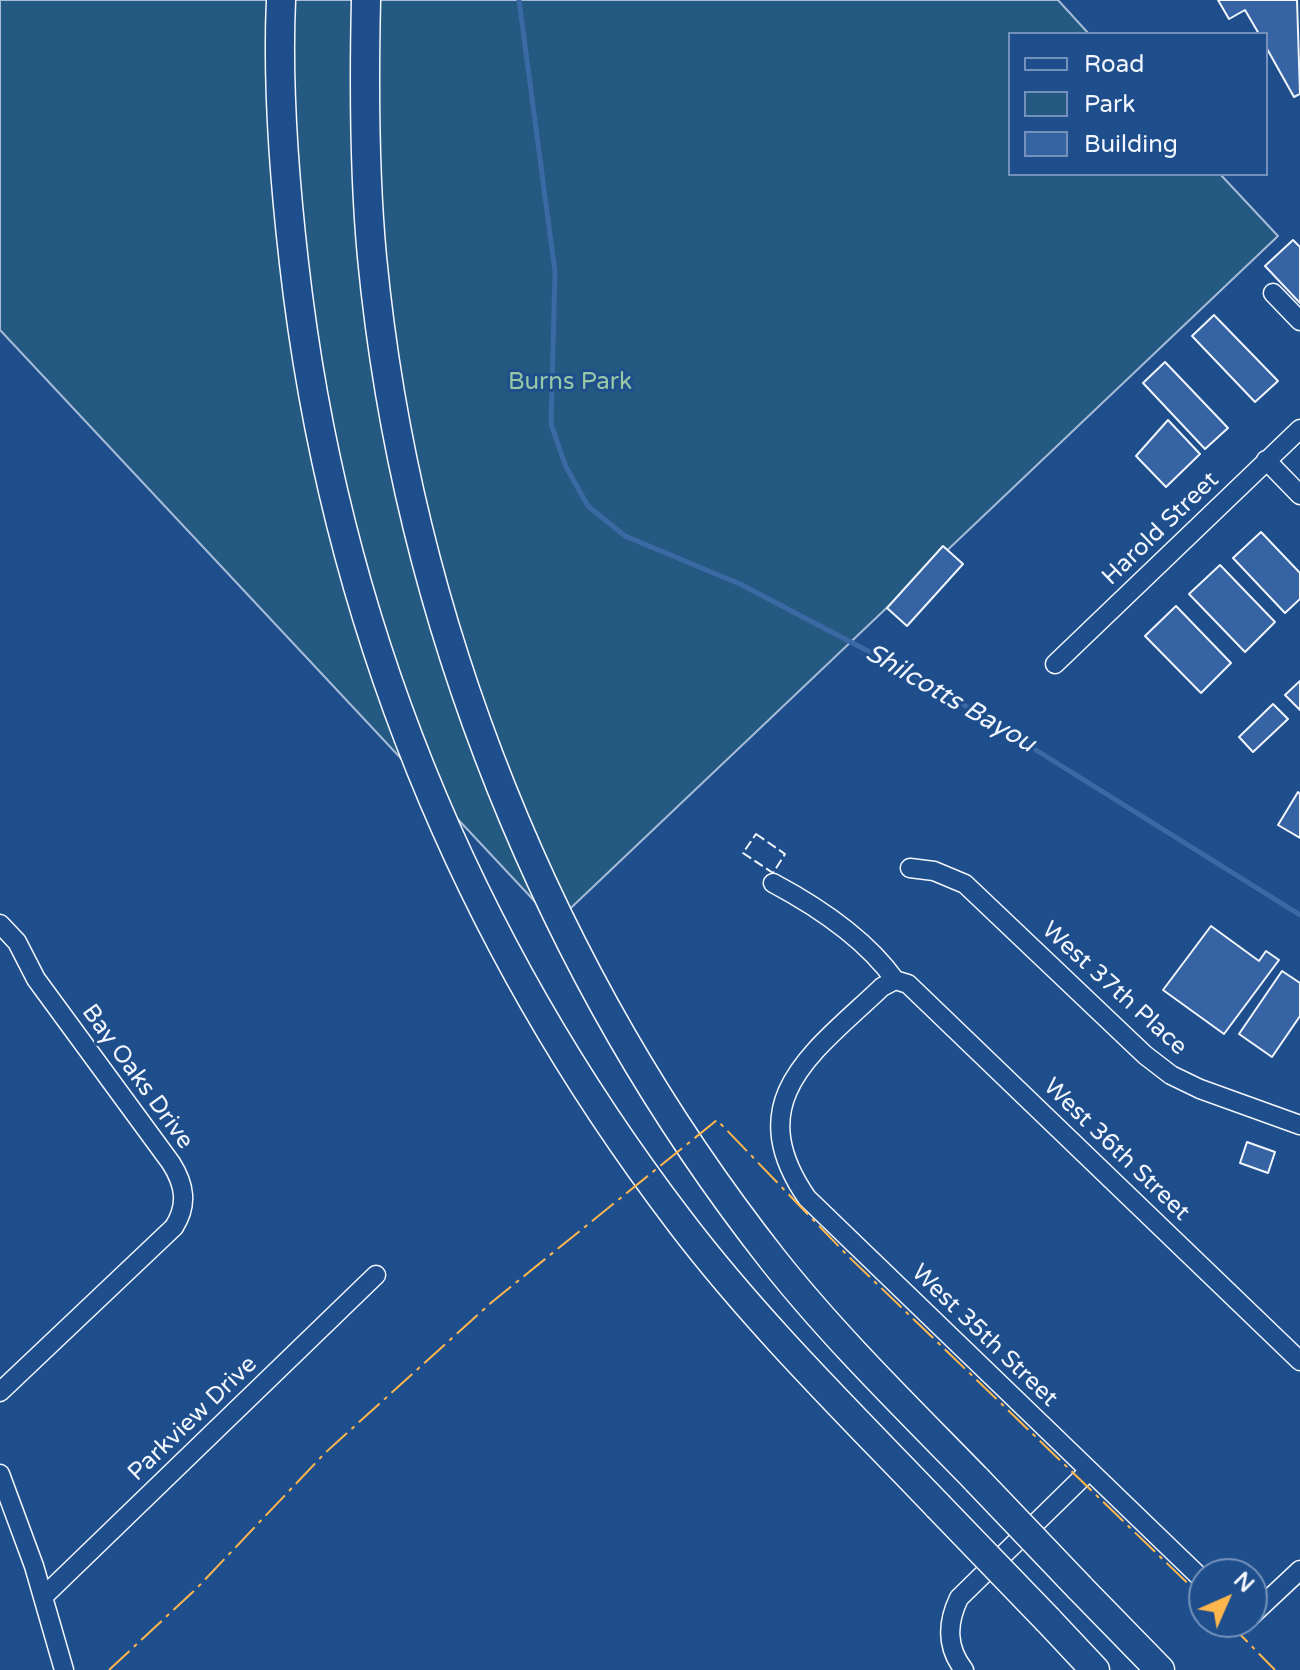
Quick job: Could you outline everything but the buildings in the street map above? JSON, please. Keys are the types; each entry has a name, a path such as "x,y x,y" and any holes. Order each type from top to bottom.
{"highway":[{"path":"281,0 283,158 302,333 330,487 374,645 408,741 505,953 603,1115 680,1222 746,1304 1095,1670"},
{"path":"366,0 364,92 373,258 402,454 416,523 454,656 511,812 595,989 657,1094 727,1198 819,1316 1160,1670"}],"street":[{"path":"1273,293 1300,321"},
{"name":"Harold Street","path":"1055,664 1300,429"},
{"path":"1266,460 1300,495"},
{"name":"West 37th Place","path":"910,868 934,871 965,884 1145,1055 1171,1075 1300,1125"},
{"name":"West 36th Street","path":"773,883 821,910 883,964 895,980 908,984 1300,1361"},
{"name":"Bay Oaks Drive","path":"0,924 17,942 36,979 171,1163 179,1176 184,1198 174,1227 0,1392"},
{"name":"West 35th Street","path":"895,980 882,987 805,1062 785,1100 781,1150 789,1172 807,1198 1188,1566"},
{"name":"Parkview Drive","path":"43,1597 376,1275"},
{"path":"964,1670 951,1646 949,1632 959,1598 1089,1471"},
{"path":"0,1474 43,1597 64,1670"},
{"path":"1268,1600 1300,1570"}],"green space":[{"name":"Burns Park","path":"0,0 1058,0 1087,32 1008,32 1008,176 1222,176 1278,236 555,923 0,330"}],"waterway":[{"name":"Shilcotts Bayou","path":"519,0 555,272 551,424 566,467 588,506 625,536 740,584 927,682 1300,915"}],"fence":[{"path":"756,834 785,854 773,873 743,853 756,834"}],"power":[{"path":"109,1670 197,1588 325,1453 492,1302 717,1120 848,1256 1188,1584"},
{"path":"1244,1638 1275,1670"}]}
